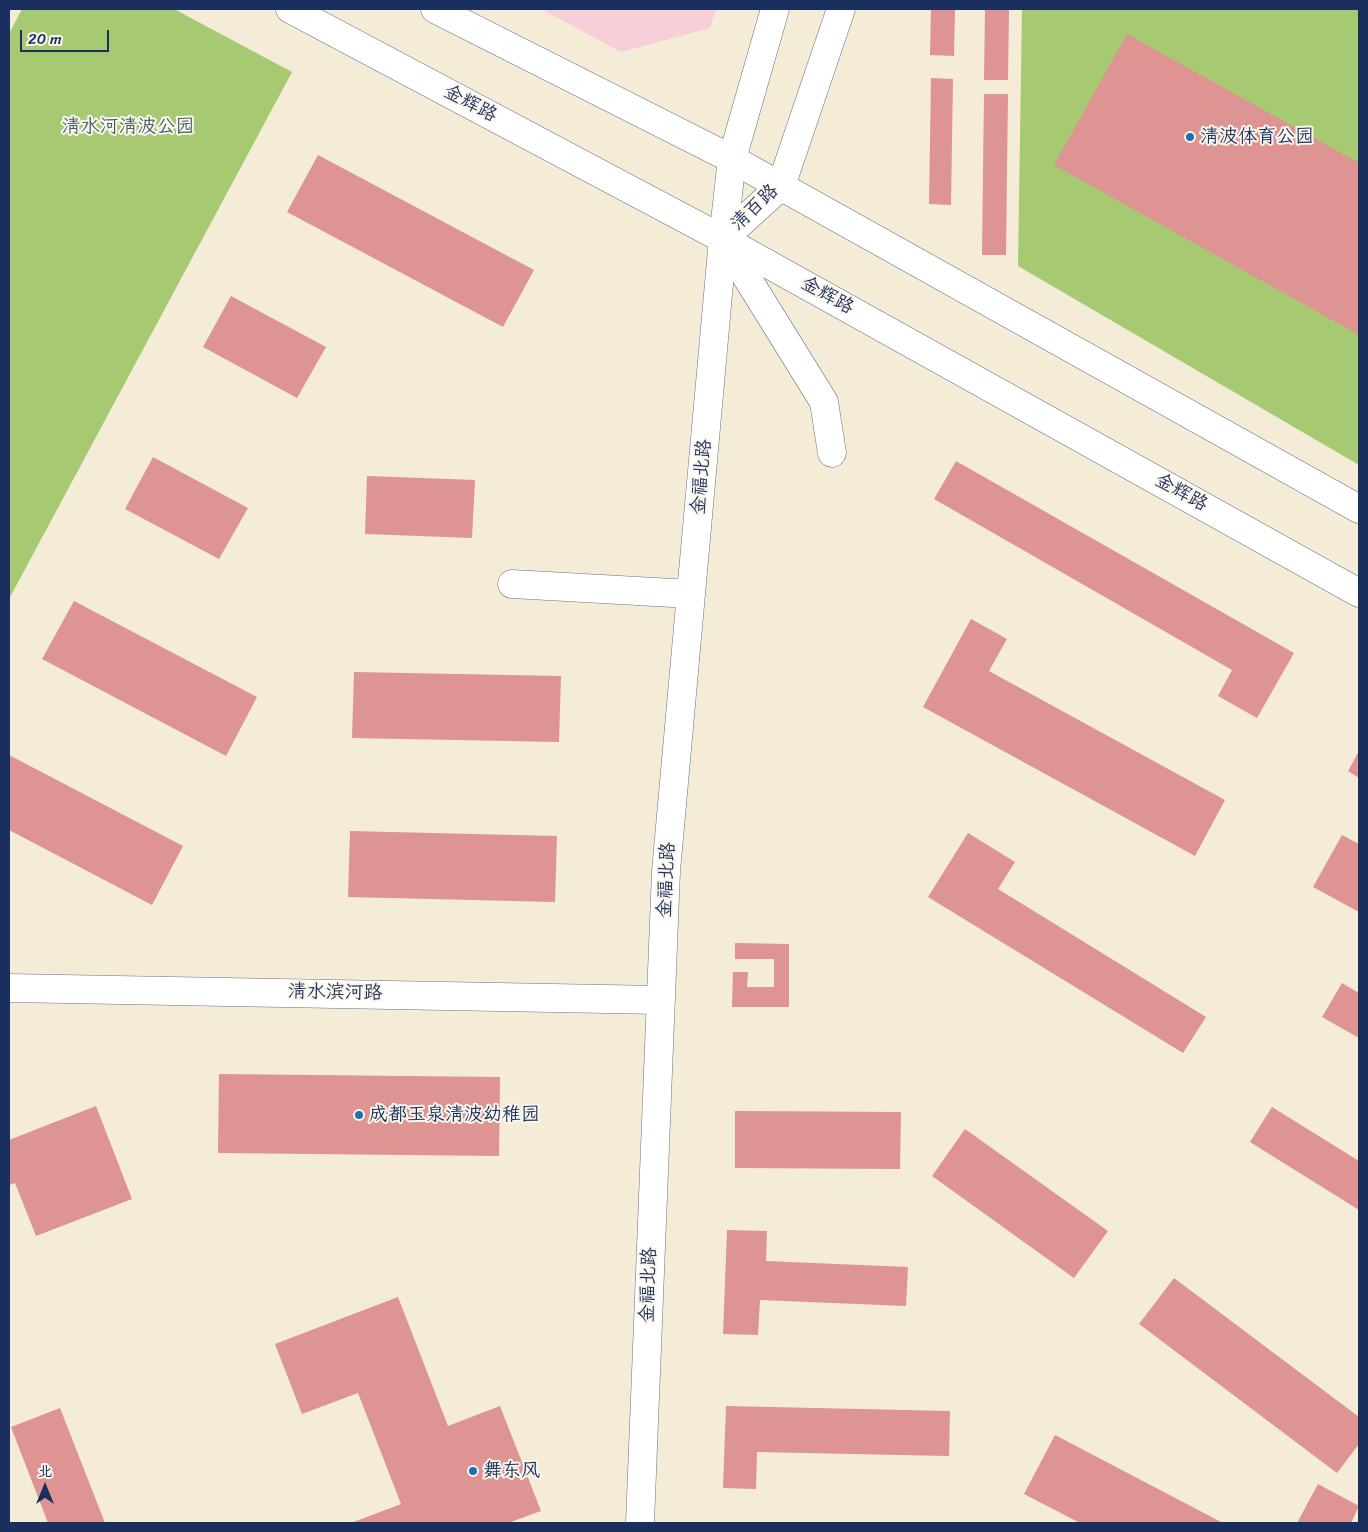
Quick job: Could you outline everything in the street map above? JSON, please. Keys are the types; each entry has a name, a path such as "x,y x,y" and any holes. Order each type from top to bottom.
{"street":[{"name":"金辉路","path":"290,9 723,239 1359,593"},
{"path":"435,9 732,159 1359,509"},
{"name":"清百路","path":"723,239 732,159 775,9"},
{"name":"清百路","path":"723,239 780,186 841,9"},
{"path":"723,239 824,402 832,453"},
{"name":"金福北路","path":"640,1523 666,871 723,239"},
{"path":"512,584 691,594"},
{"name":"清水滨河路","path":"9,988 661,1000"}],"shaded area":[{"path":"541,9 716,9 710,28 621,52"}],"green space":[{"name":"清水河清波公园","path":"22,9 174,9 292,72 9,599 9,34"},
{"name":"清波体育公园","path":"1022,9 1359,9 1359,465 1018,266"}],"building":[{"path":"931,9 955,9 954,56 930,55"},
{"path":"985,9 1009,9 1008,80 984,80"},
{"path":"1127,34 1359,163 1359,335 1054,165"},
{"path":"931,78 953,79 951,205 929,204"},
{"path":"984,94 1008,94 1006,255 982,255"},
{"path":"318,155 534,270 503,327 287,212"},
{"path":"231,296 326,347 297,398 203,347"},
{"path":"153,457 248,508 219,559 125,509"},
{"path":"956,461 1294,653 1257,718 1218,696 1232,670 934,499"},
{"path":"367,476 475,480 472,538 365,534"},
{"path":"74,601 257,697 226,756 42,659"},
{"path":"971,619 1007,639 989,671 1225,800 1195,856 923,707"},
{"path":"354,672 561,676 559,742 352,738"},
{"path":"1359,751 1359,778 1348,771"},
{"path":"9,755 183,846 152,905 9,830"},
{"path":"350,831 557,836 555,902 348,897"},
{"path":"968,833 1015,862 998,889 1206,1017 1183,1053 928,897"},
{"path":"1342,835 1359,844 1359,912 1313,887"},
{"path":"735,943 789,944 789,1007 732,1007 733,972 748,972 747,987 774,987 774,959 735,959"},
{"path":"1342,983 1359,993 1359,1038 1322,1017"},
{"name":"成都玉泉清波幼稚园","path":"219,1074 500,1077 499,1156 218,1153"},
{"path":"96,1106 132,1199 36,1236 15,1183 9,1185 9,1140"},
{"path":"1272,1107 1359,1161 1359,1210 1250,1142"},
{"path":"735,1111 901,1112 900,1169 735,1168"},
{"path":"965,1129 1108,1231 1074,1278 932,1176"},
{"path":"727,1230 767,1231 766,1261 908,1267 906,1306 760,1300 758,1335 723,1334"},
{"path":"1174,1278 1359,1417 1359,1444 1337,1473 1139,1324"},
{"path":"398,1297 448,1426 500,1406 541,1511 508,1523 351,1523 401,1504 358,1393 302,1414 275,1344"},
{"path":"726,1406 950,1411 949,1456 757,1452 756,1489 723,1488"},
{"path":"60,1408 105,1523 48,1523 11,1427"},
{"path":"1055,1435 1223,1523 1080,1523 1024,1494"},
{"path":"1318,1484 1359,1506 1351,1523 1297,1523"}],"place":[{"name":"清波体育公园","path":"1190,137"},
{"name":"成都玉泉清波幼稚园","path":"359,1115"},
{"name":"舞东风","path":"473,1471"}]}
